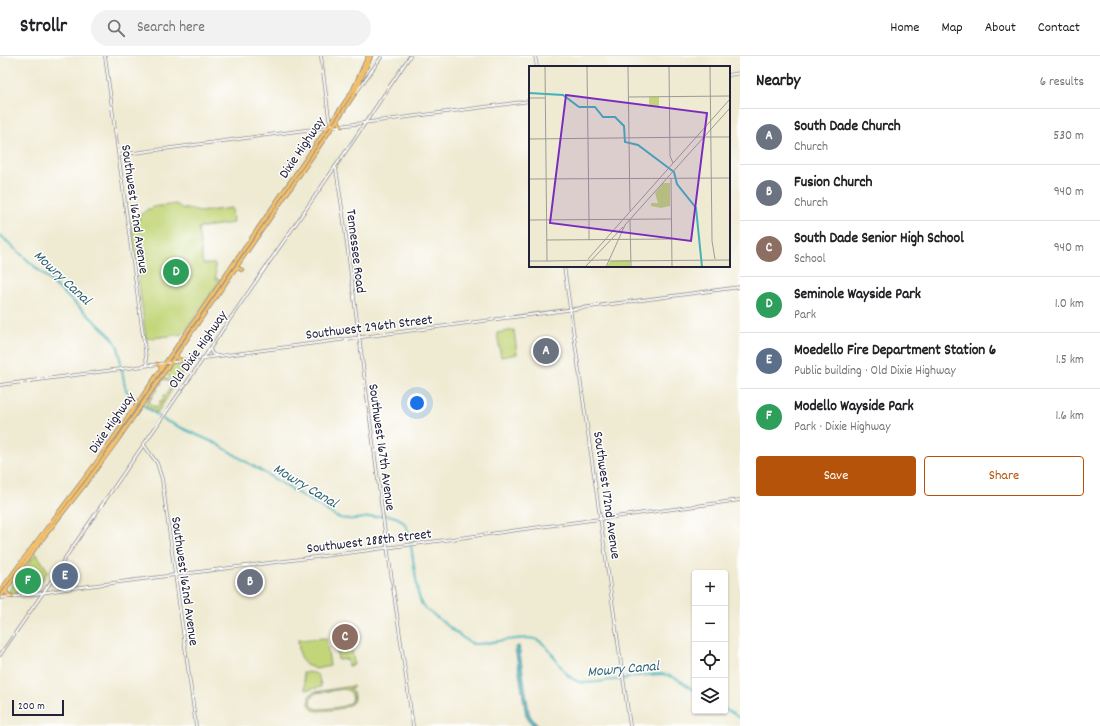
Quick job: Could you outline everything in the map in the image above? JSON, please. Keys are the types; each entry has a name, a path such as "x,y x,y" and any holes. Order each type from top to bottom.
{"highway":[{"name":"Dixie Highway","path":"273,214 317,150 352,90 368,56"},
{"name":"Dixie Highway","path":"240,255 326,128 338,119 354,95 372,56"},
{"path":"338,119 342,126"},
{"path":"317,150 326,133 326,128"},
{"path":"290,189 290,186 299,172 300,167"},
{"path":"172,362 172,357 202,313 202,310 226,282 241,261 273,214 275,208 285,194 284,192"},
{"path":"241,261 246,246"},
{"path":"234,270 240,259 240,255"},
{"path":"220,288 240,255"},
{"path":"234,270 240,268 242,270"},
{"name":"Dixie Highway","path":"142,402 161,370 189,332 207,311 206,309 220,288"},
{"name":"Dixie Highway","path":"0,598 39,543 102,462 139,406 172,362 189,332"},
{"path":"176,355 178,359 185,360"},
{"path":"150,393 166,367 166,363"},
{"path":"157,364 161,366 161,370"},
{"name":"Dixie Highway","path":"0,591 128,417 139,406"},
{"path":"117,440 127,423 128,417"},
{"path":"102,462 103,457 114,438"},
{"path":"56,521 68,500"},
{"path":"39,543 51,522"},
{"path":"16,575 26,559 26,556"},
{"path":"6,590 7,594 13,597"}],"street":[{"name":"Southwest 162nd Avenue","path":"105,56 147,365"},
{"path":"321,56 329,118 332,125 342,126 529,101"},
{"path":"354,95 358,92 382,56"},
{"name":"Old Dixie Highway","path":"0,655 65,558 370,117 410,56"},
{"path":"536,56 537,66"},
{"path":"730,75 740,73"},
{"path":"370,117 371,120 375,122"},
{"path":"119,155 326,128"},
{"name":"Tennessee Road","path":"335,167 359,338"},
{"name":"Southwest 172nd Avenue","path":"564,267 630,726"},
{"name":"Southwest 296th Street","path":"0,385 740,287"},
{"name":"Southwest 167th Avenue","path":"359,338 382,514 413,726"},
{"path":"210,349 212,354 219,356"},
{"path":"197,359 200,364"},
{"name":"Southwest 162nd Avenue","path":"144,444 155,460 162,476 196,726"},
{"name":"Southwest 288th Street","path":"0,598 387,548 740,500"},
{"path":"47,586 48,590 53,592"}],"green space":[{"path":"176,204 183,209 191,209 199,212 232,208 233,223 198,228 203,264 215,264 216,279 221,279 183,334 146,339 131,221 139,220 139,216 153,207"},
{"path":"514,330 517,354 501,357 497,333"},
{"path":"189,363 157,413 145,405 164,377 170,382 164,379 157,390 158,391 156,391 149,401 150,404 157,407 160,403 159,402 164,397 163,396 174,382 166,374 175,364"},
{"path":"36,553 48,571 35,591 33,593 21,594 8,593 8,592"},
{"path":"347,631 350,649 352,649 354,665 348,666 347,659 338,660 335,632"},
{"path":"326,638 330,666 316,669 306,665 300,658 298,640"},
{"path":"303,672 316,674 319,678 321,687 306,690"},
{"path":"353,686 353,688 349,689 353,692 354,697 350,705 345,707 334,710 318,711 313,710 309,704 309,696 314,692","holes":["344,689 349,691 352,695 352,700 346,705 334,708 318,709 315,708 310,702 311,697 316,693"]}],"water":[{"path":"519,646 529,713 538,726 533,726 526,716 515,647"}],"waterway":[{"name":"Mowry Canal","path":"0,235 112,337 118,347 125,387 133,398 164,420 217,444 337,517 357,519 388,515 396,517 403,522 409,532 418,593 421,603 425,608 467,641 473,644 480,644 516,639 535,639 542,642 567,674 580,682 592,683 661,674 675,678 692,689"},
{"name":"Mowry Canal","path":"728,711 740,718"}],"place":[{"name":"Seminole Wayside Park","path":"176,272"},
{"name":"South Dade Church","path":"546,351"},
{"name":"Moedello Fire Department Station 6","path":"65,576"},
{"name":"Modello Wayside Park","path":"28,581"},
{"name":"Fusion Church","path":"250,582"},
{"name":"South Dade Senior High School","path":"345,637"}]}
